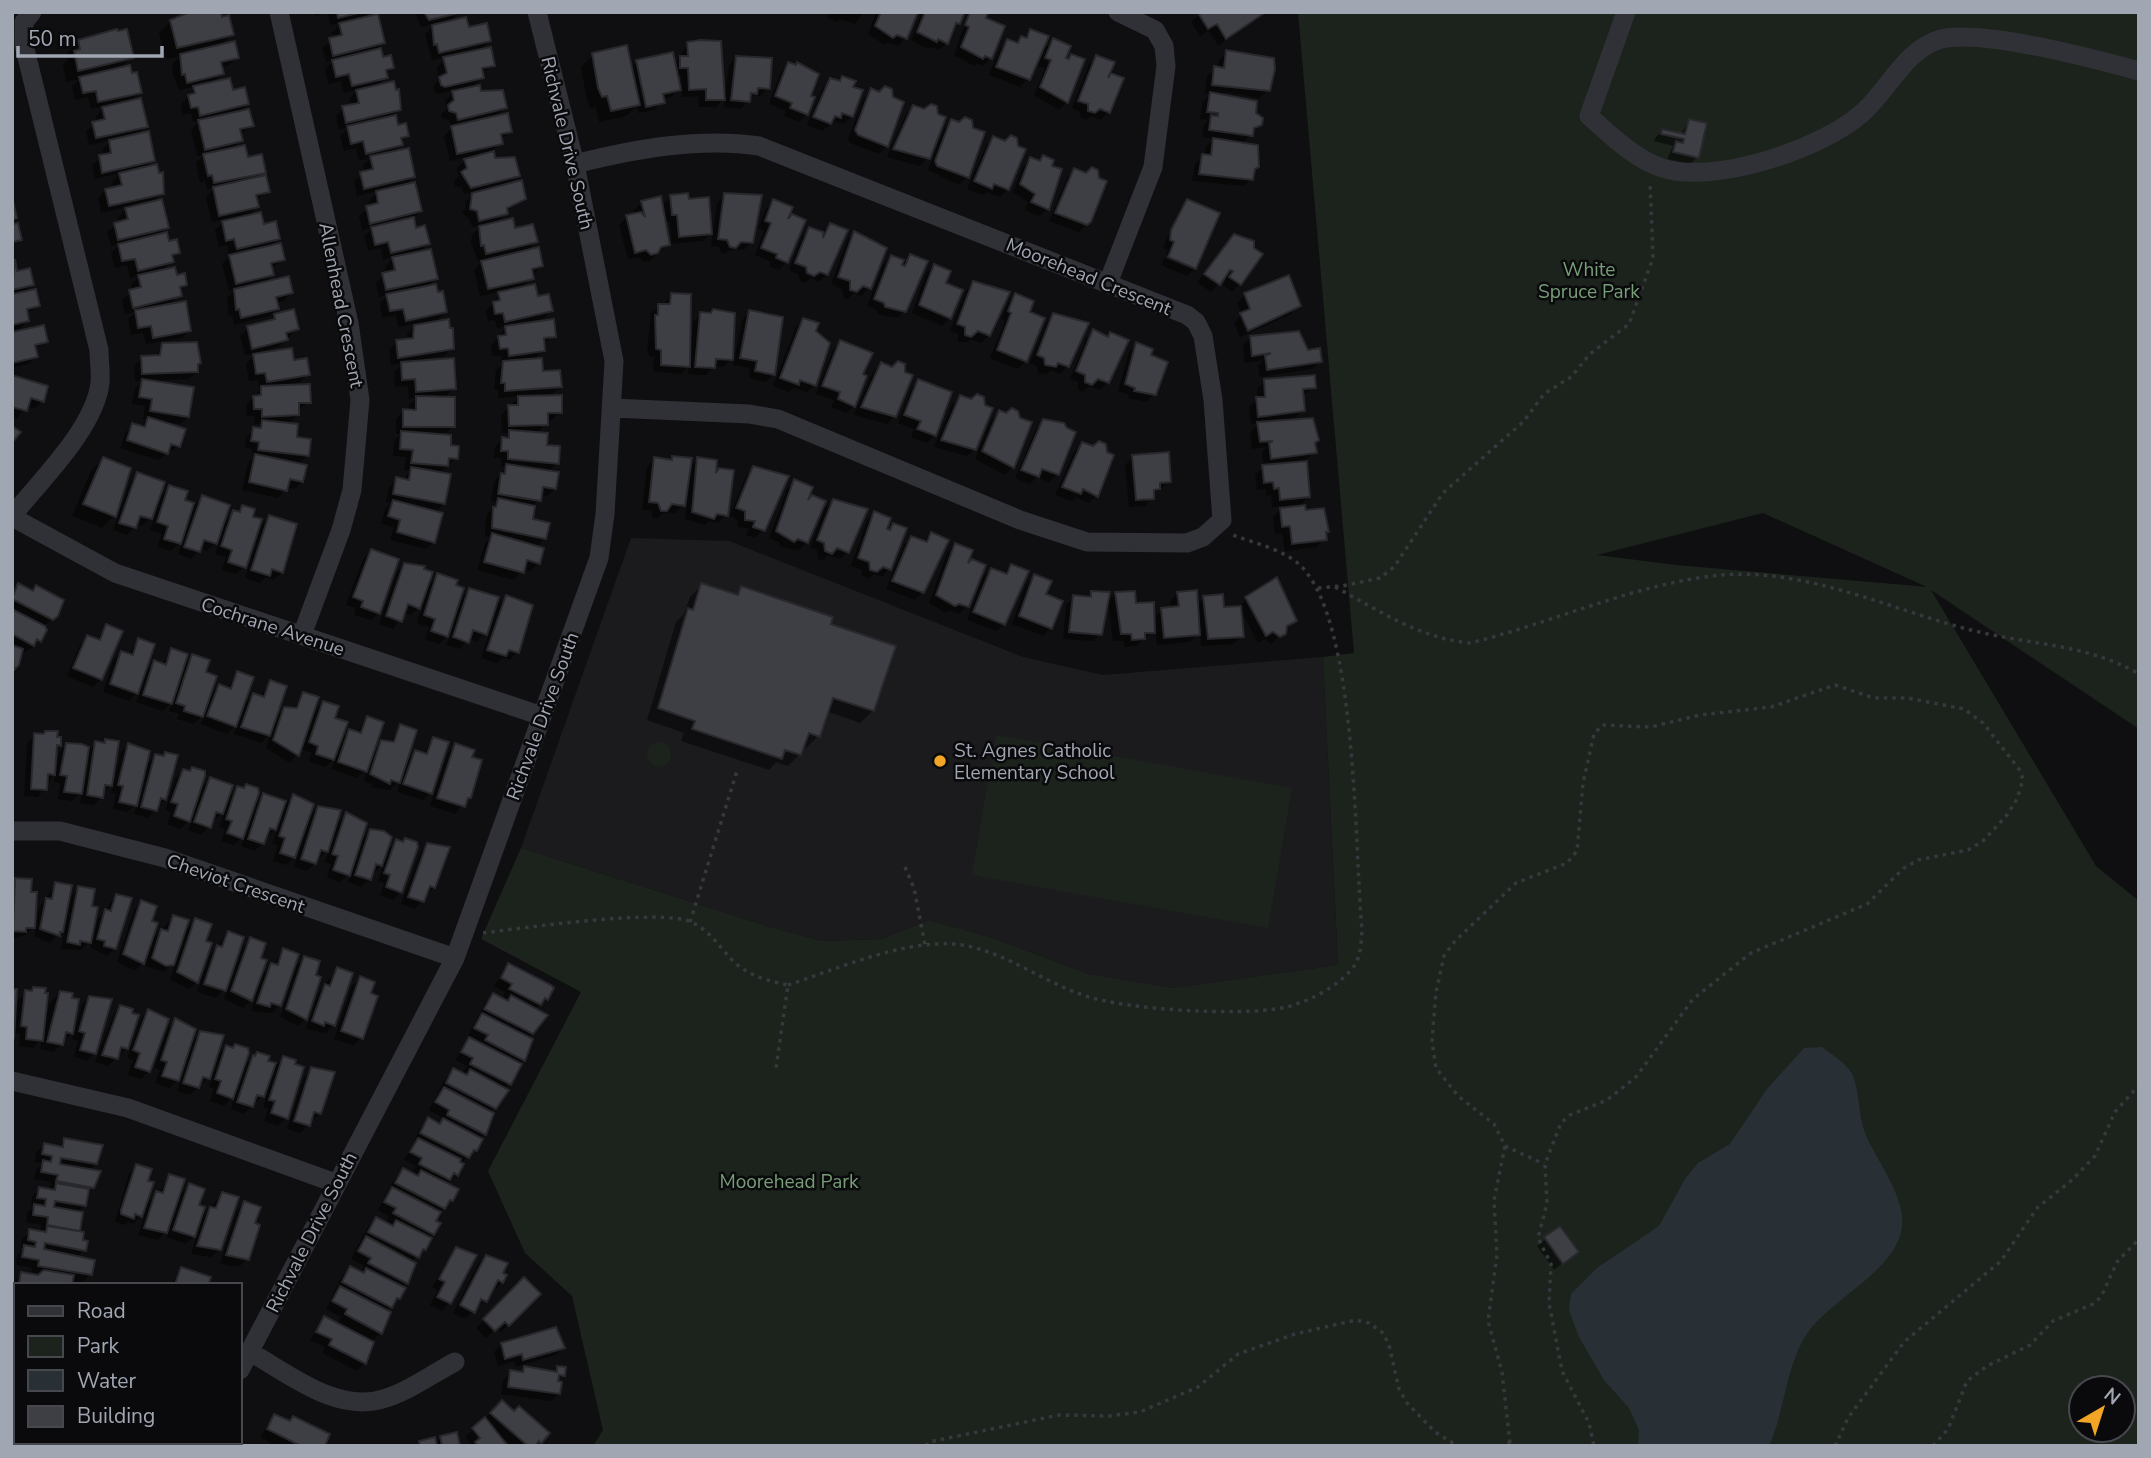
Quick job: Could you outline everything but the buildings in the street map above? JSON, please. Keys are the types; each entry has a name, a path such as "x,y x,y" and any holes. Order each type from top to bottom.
{"street":[{"path":"12,517 76,436 90,414 100,384 99,350 24,45 24,22 32,12"},
{"name":"Allenhead Crescent","path":"279,12 349,323 360,400 352,490 341,530 302,635"},
{"name":"Richvale Drive South","path":"242,1366 335,1183 455,958 599,558 612,408 612,348 576,164 537,12"},
{"path":"1108,283 1153,167 1166,66 1164,46 1155,30 1118,12"},
{"path":"1626,12 1589,116 1615,139 1648,161 1662,168 1695,174 1737,169 1780,155 1836,130 1860,115 1918,50 1940,40 1968,36 2087,57 2139,71"},
{"name":"Moorehead Crescent","path":"576,164 603,157 706,142 759,146 1186,315 1196,322 1203,336 1213,400 1222,520 1215,527"},
{"path":"612,408 749,414 778,419 1020,520 1087,542 1187,543 1203,537 1215,527"},
{"name":"Cochrane Avenue","path":"12,517 115,573 542,716"},
{"name":"Cheviot Crescent","path":"12,831 61,831 165,858 455,958"},
{"path":"12,1082 128,1108 335,1183"},
{"path":"250,1352 323,1394 359,1401 383,1399 455,1362"}],"path":[{"path":"1318,587 1335,587 1380,578 1394,566 1443,493 1524,421 1544,394 1571,377 1590,354 1629,324 1653,258 1648,161"},
{"path":"463,934 656,918 690,922 720,943 734,962 752,975 788,985 860,961 925,945 954,944 975,948 1086,996 1169,1008 1281,1008 1299,1003 1341,979 1353,969 1361,953 1362,930 1340,660 1318,587 1299,564 1215,527"},
{"path":"1335,587 1418,633 1442,640 1470,643 1684,581 1724,575 1771,578 1817,585 1986,634 2088,651 2118,662 2139,674"},
{"path":"1510,1443 1502,1373 1488,1321 1497,1255 1494,1200 1505,1146 1494,1124 1458,1096 1436,1068 1432,1026 1441,967 1448,949 1516,883 1525,877 1566,863 1577,851 1583,783 1597,729 1608,724 1651,727 1700,715 1771,707 1835,685 1874,698 1908,698 1964,709 1983,723 2019,769 2023,779 2017,799 1994,832 1968,850 1918,860 1904,868 1867,905 1751,953 1693,999 1636,1077 1606,1100 1570,1115 1562,1123 1545,1164 1546,1203 1538,1238 1552,1264 1549,1304 1563,1371 1589,1423 1594,1446"},
{"path":"690,922 737,771"},
{"path":"905,867 914,888 925,945"},
{"path":"776,1068 788,985"},
{"path":"1835,1446 1848,1418 1904,1342 2001,1261 2037,1208 2072,1180 2095,1156 2115,1112 2139,1085"},
{"path":"1505,1146 1545,1164"},
{"path":"1933,1446 1948,1429 1967,1381 1987,1366 2029,1345 2053,1321 2093,1304 2101,1297 2117,1262 2139,1239"},
{"path":"926,1446 1059,1415 1109,1416 1140,1412 1198,1387 1238,1354 1295,1334 1356,1320 1383,1333 1389,1345 1399,1389 1407,1403 1435,1432 1458,1446"},
{"path":"1499,1446 1510,1443 1515,1446"}],"shaded area":[{"name":"St. Agnes Catholic Elementary School","path":"631,538 729,541 1023,657 1103,675 1323,657 1338,965 1173,988 1089,974 993,938 929,920 882,939 822,941 521,848"}],"green space":[{"path":"1298,12 2139,12 2139,729 1931,590 2096,866 2139,901 2139,1446 593,1446 603,1430 572,1296 525,1253 488,1171 581,992 481,939 521,848 822,941 882,939 929,920 993,938 1089,974 1173,988 1338,965 1323,657 1354,653","holes":["1763,513 1927,587 1676,565 1597,555"]},
{"path":"996,735 1292,788 1268,928 972,875"},
{"path":"659,742 667,746 671,754 667,762 659,766 651,762 647,754 651,746"}],"water":[{"path":"1822,1047 1844,1064 1853,1076 1865,1133 1890,1180 1901,1210 1901,1230 1895,1247 1868,1278 1818,1320 1806,1335 1789,1376 1779,1419 1769,1446 1638,1446 1639,1430 1629,1408 1604,1380 1579,1337 1569,1310 1571,1294 1597,1268 1659,1226 1685,1179 1698,1163 1730,1144 1767,1089 1804,1048"}],"place":[{"name":"St. Agnes Catholic Elementary School","path":"940,761"}],"park label":[{"name":"White Spruce Park","path":"1589,280"},
{"name":"Moorehead Park","path":"789,1181"}]}
